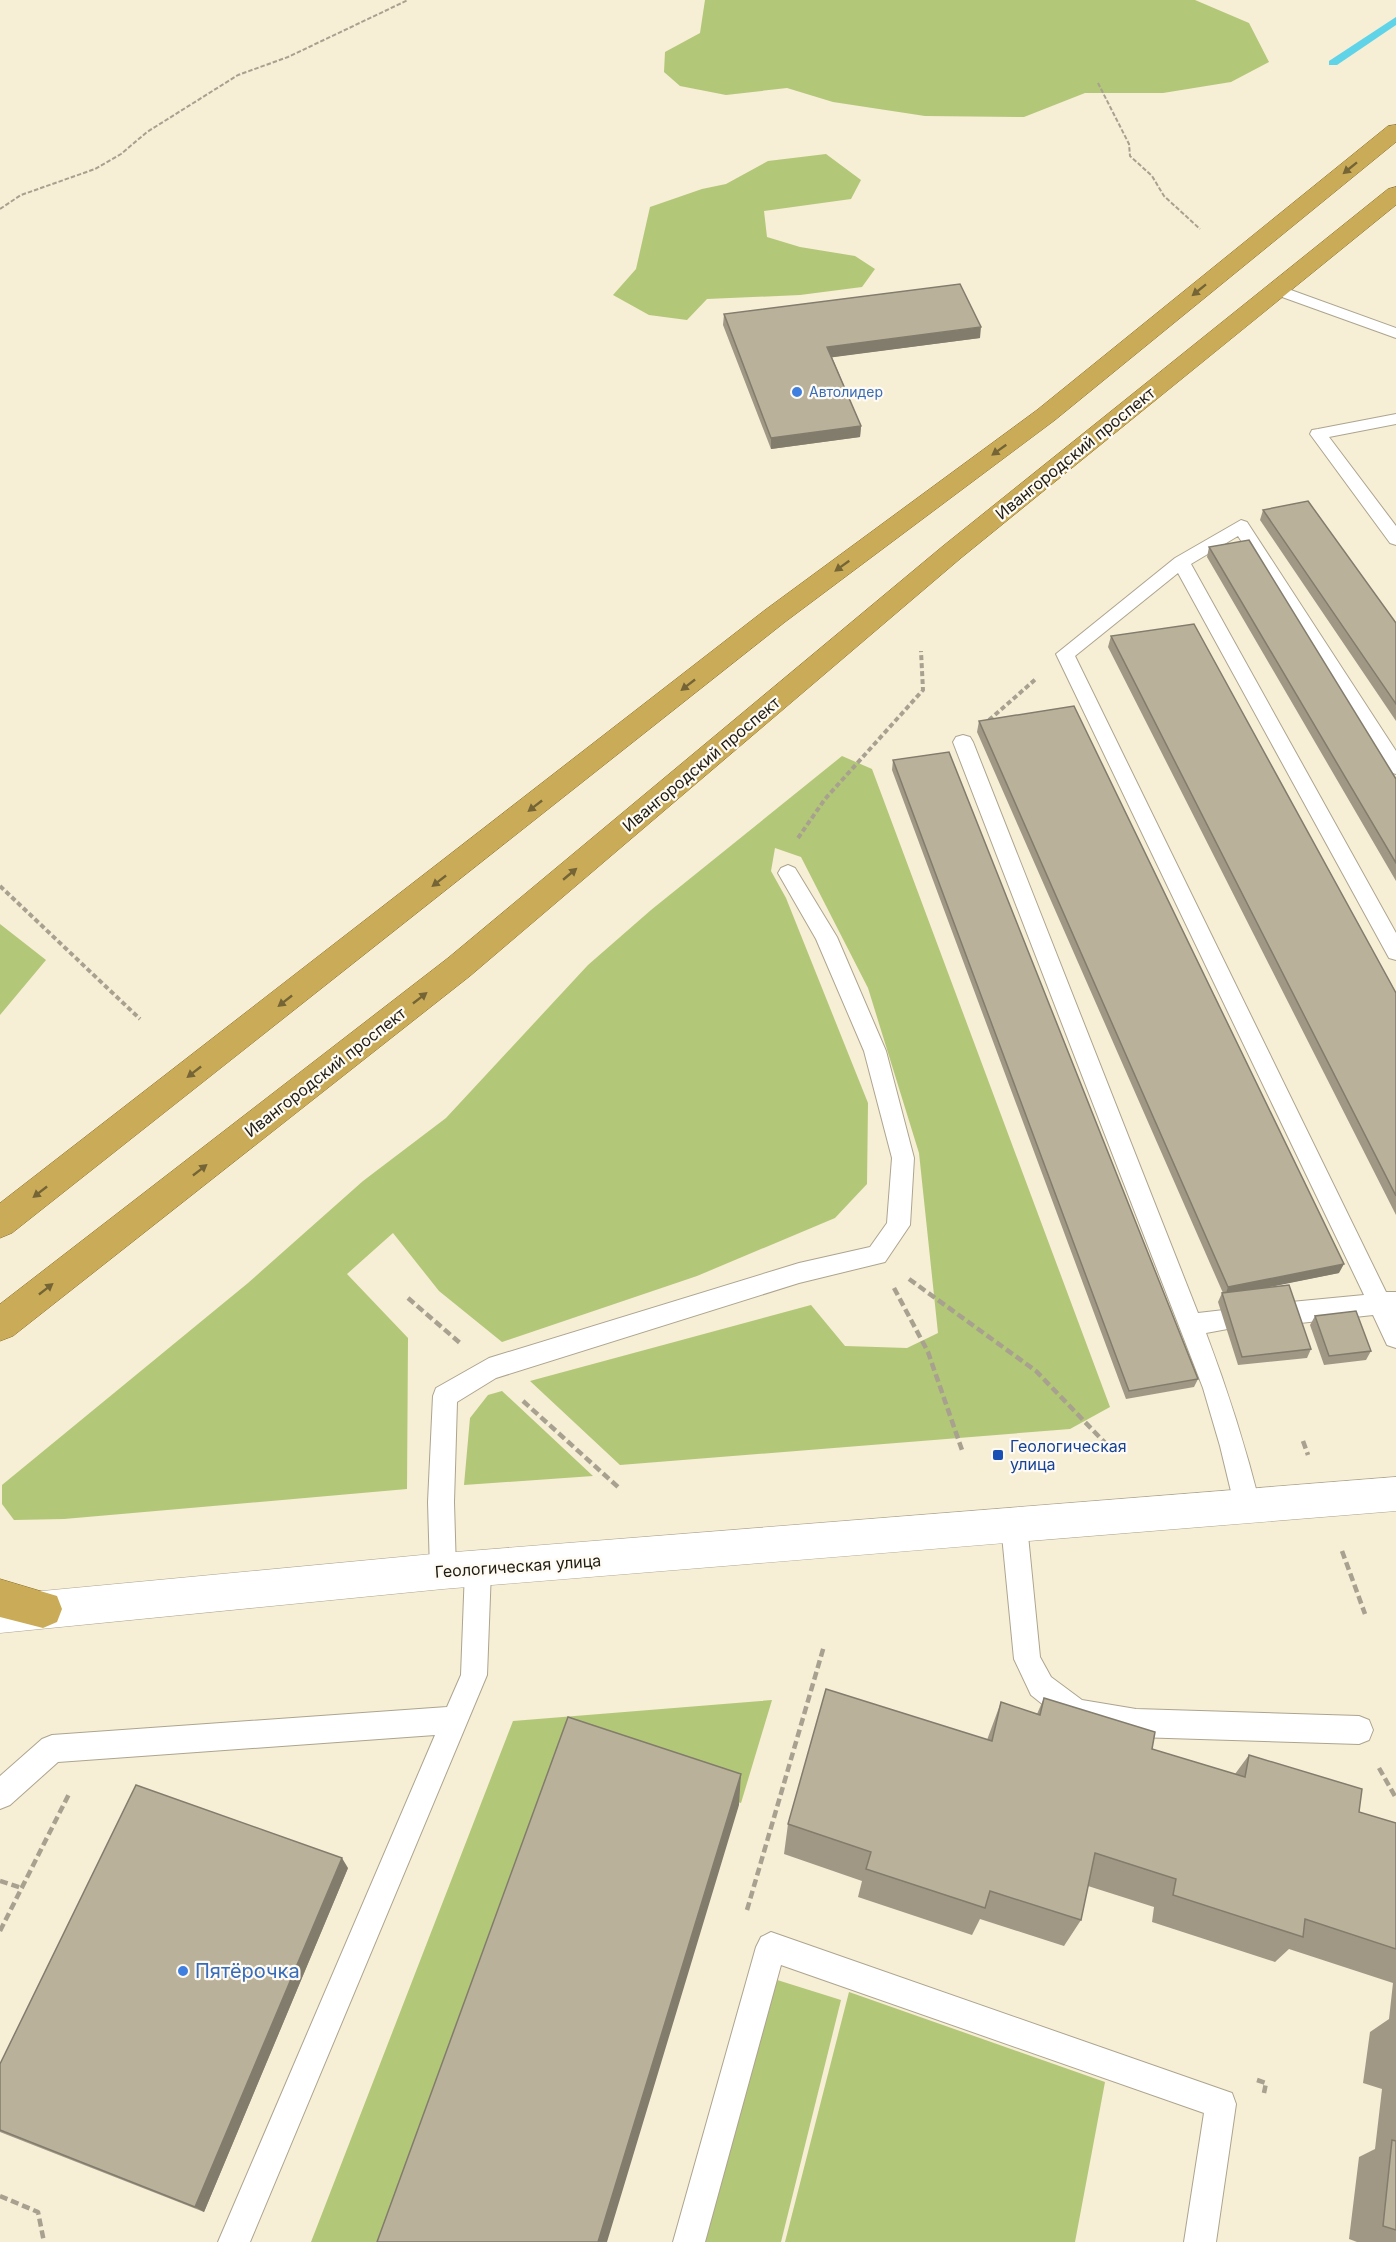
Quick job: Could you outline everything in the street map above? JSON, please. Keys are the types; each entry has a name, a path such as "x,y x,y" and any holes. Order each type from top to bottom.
{"highway":[{"path":"0,1223 776,616 1046,416 1396,131"},
{"name":"Ивангородский проспект","path":"0,1326 459,967 952,552 1396,194"},
{"path":"0,1598 43,1609"}],"street":[{"name":"Геологическая улица","path":"0,1614 460,1571 1248,1508 1396,1494"}],"lane":[{"path":"1277,290 1396,333"},
{"path":"1396,419 1318,434 1396,539"},
{"path":"1396,767 1241,526 1181,562 1065,654 1388,1302 1396,1337"},
{"path":"1181,562 1396,952"},
{"path":"963,742 1188,1324 1215,1388 1233,1446 1248,1508"},
{"path":"234,2242 474,1675 460,1571 441,1502 444,1396 489,1369 800,1273 877,1255 898,1225 903,1158 871,1042 826,937 788,873"},
{"path":"1291,1313 1388,1302"},
{"path":"1188,1324 1224,1321"},
{"path":"1014,1525 1027,1659 1041,1686 1076,1713 1136,1723 1359,1730"},
{"path":"0,1795 52,1749 455,1720"},
{"path":"689,2242 771,1947 1221,2104 1200,2242"}],"path":[{"path":"0,209 21,195 95,169 121,154 147,132 238,75 288,57 408,0"},
{"path":"1098,83 1129,144 1130,156 1152,176 1164,196 1200,229"},
{"path":"788,873 794,844 825,799 923,690 921,651"},
{"path":"963,742 1065,654"},
{"path":"0,886 140,1019"},
{"path":"877,1255 1036,1371 1109,1447"},
{"path":"877,1255 928,1352 963,1453"},
{"path":"1342,1551 1365,1614"},
{"path":"746,1916 824,1646"},
{"path":"0,1931 75,1784"},
{"path":"0,1881 22,1888"},
{"path":"0,2196 38,2212 44,2242"}],"green space":[{"path":"705,0 1195,0 1249,23 1269,62 1231,82 1163,93 1085,93 1024,117 925,116 833,102 787,88 726,95 680,86 664,72 665,52 700,33"},
{"path":"826,154 861,180 851,199 764,211 767,237 800,247 855,256 875,269 862,287 800,295 707,299 687,320 649,315 613,295 636,269 650,207 702,189 726,184 768,161"},
{"path":"842,756 872,769 1110,1407 1070,1429 620,1465 530,1381 811,1305 845,1346 907,1348 938,1333 919,1153 868,988 801,857 775,848 771,871 786,898 868,1103 867,1184 835,1218 697,1276 502,1342 439,1291 393,1233 347,1274 408,1338 407,1489 64,1519 14,1520 2,1504 2,1485 248,1283 363,1181 446,1118 588,965 651,910"},
{"path":"0,924 46,960 0,1015"},
{"path":"502,1391 593,1476 464,1485 470,1418 488,1395"},
{"path":"772,1700 741,1803 573,1751 392,2242 311,2242 513,1721"},
{"path":"774,1979 841,2000 781,2242 705,2242"},
{"path":"849,1992 1105,2082 1075,2242 785,2242"}],"building":[{"path":"960,284 981,327 827,347 861,426 771,438 724,314"},
{"path":"1308,501 1396,623 1396,704 1263,510"},
{"path":"1249,540 1396,779 1396,863 1209,547"},
{"path":"1194,624 1396,993 1396,1196 1111,636"},
{"path":"1074,706 1344,1264 1228,1287 979,721"},
{"path":"949,752 1198,1379 1129,1391 893,760"},
{"path":"1289,1285 1311,1349 1242,1357 1222,1293"},
{"path":"1356,1311 1371,1351 1329,1356 1315,1316"},
{"path":"826,1689 992,1741 1001,1702 1040,1715 1044,1698 1155,1732 1152,1749 1245,1777 1249,1755 1362,1789 1359,1812 1396,1823 1396,1949 1305,1919 1303,1937 1173,1895 1176,1879 1095,1853 1081,1920 990,1891 985,1908 866,1869 871,1852 788,1824"},
{"path":"568,1717 741,1774 598,2242 377,2242"},
{"name":"Пятёрочка","path":"136,1785 342,1858 195,2207 0,2130 0,2064"},
{"path":"1392,2140 1396,2141 1396,2230 1383,2226"}],"waterway":[{"path":"1333,63 1396,20"}],"place":[{"name":"Автолидер","path":"797,392"},
{"name":"Геологическая улица","path":"998,1455"},
{"name":"Пятёрочка","path":"183,1971"}]}
